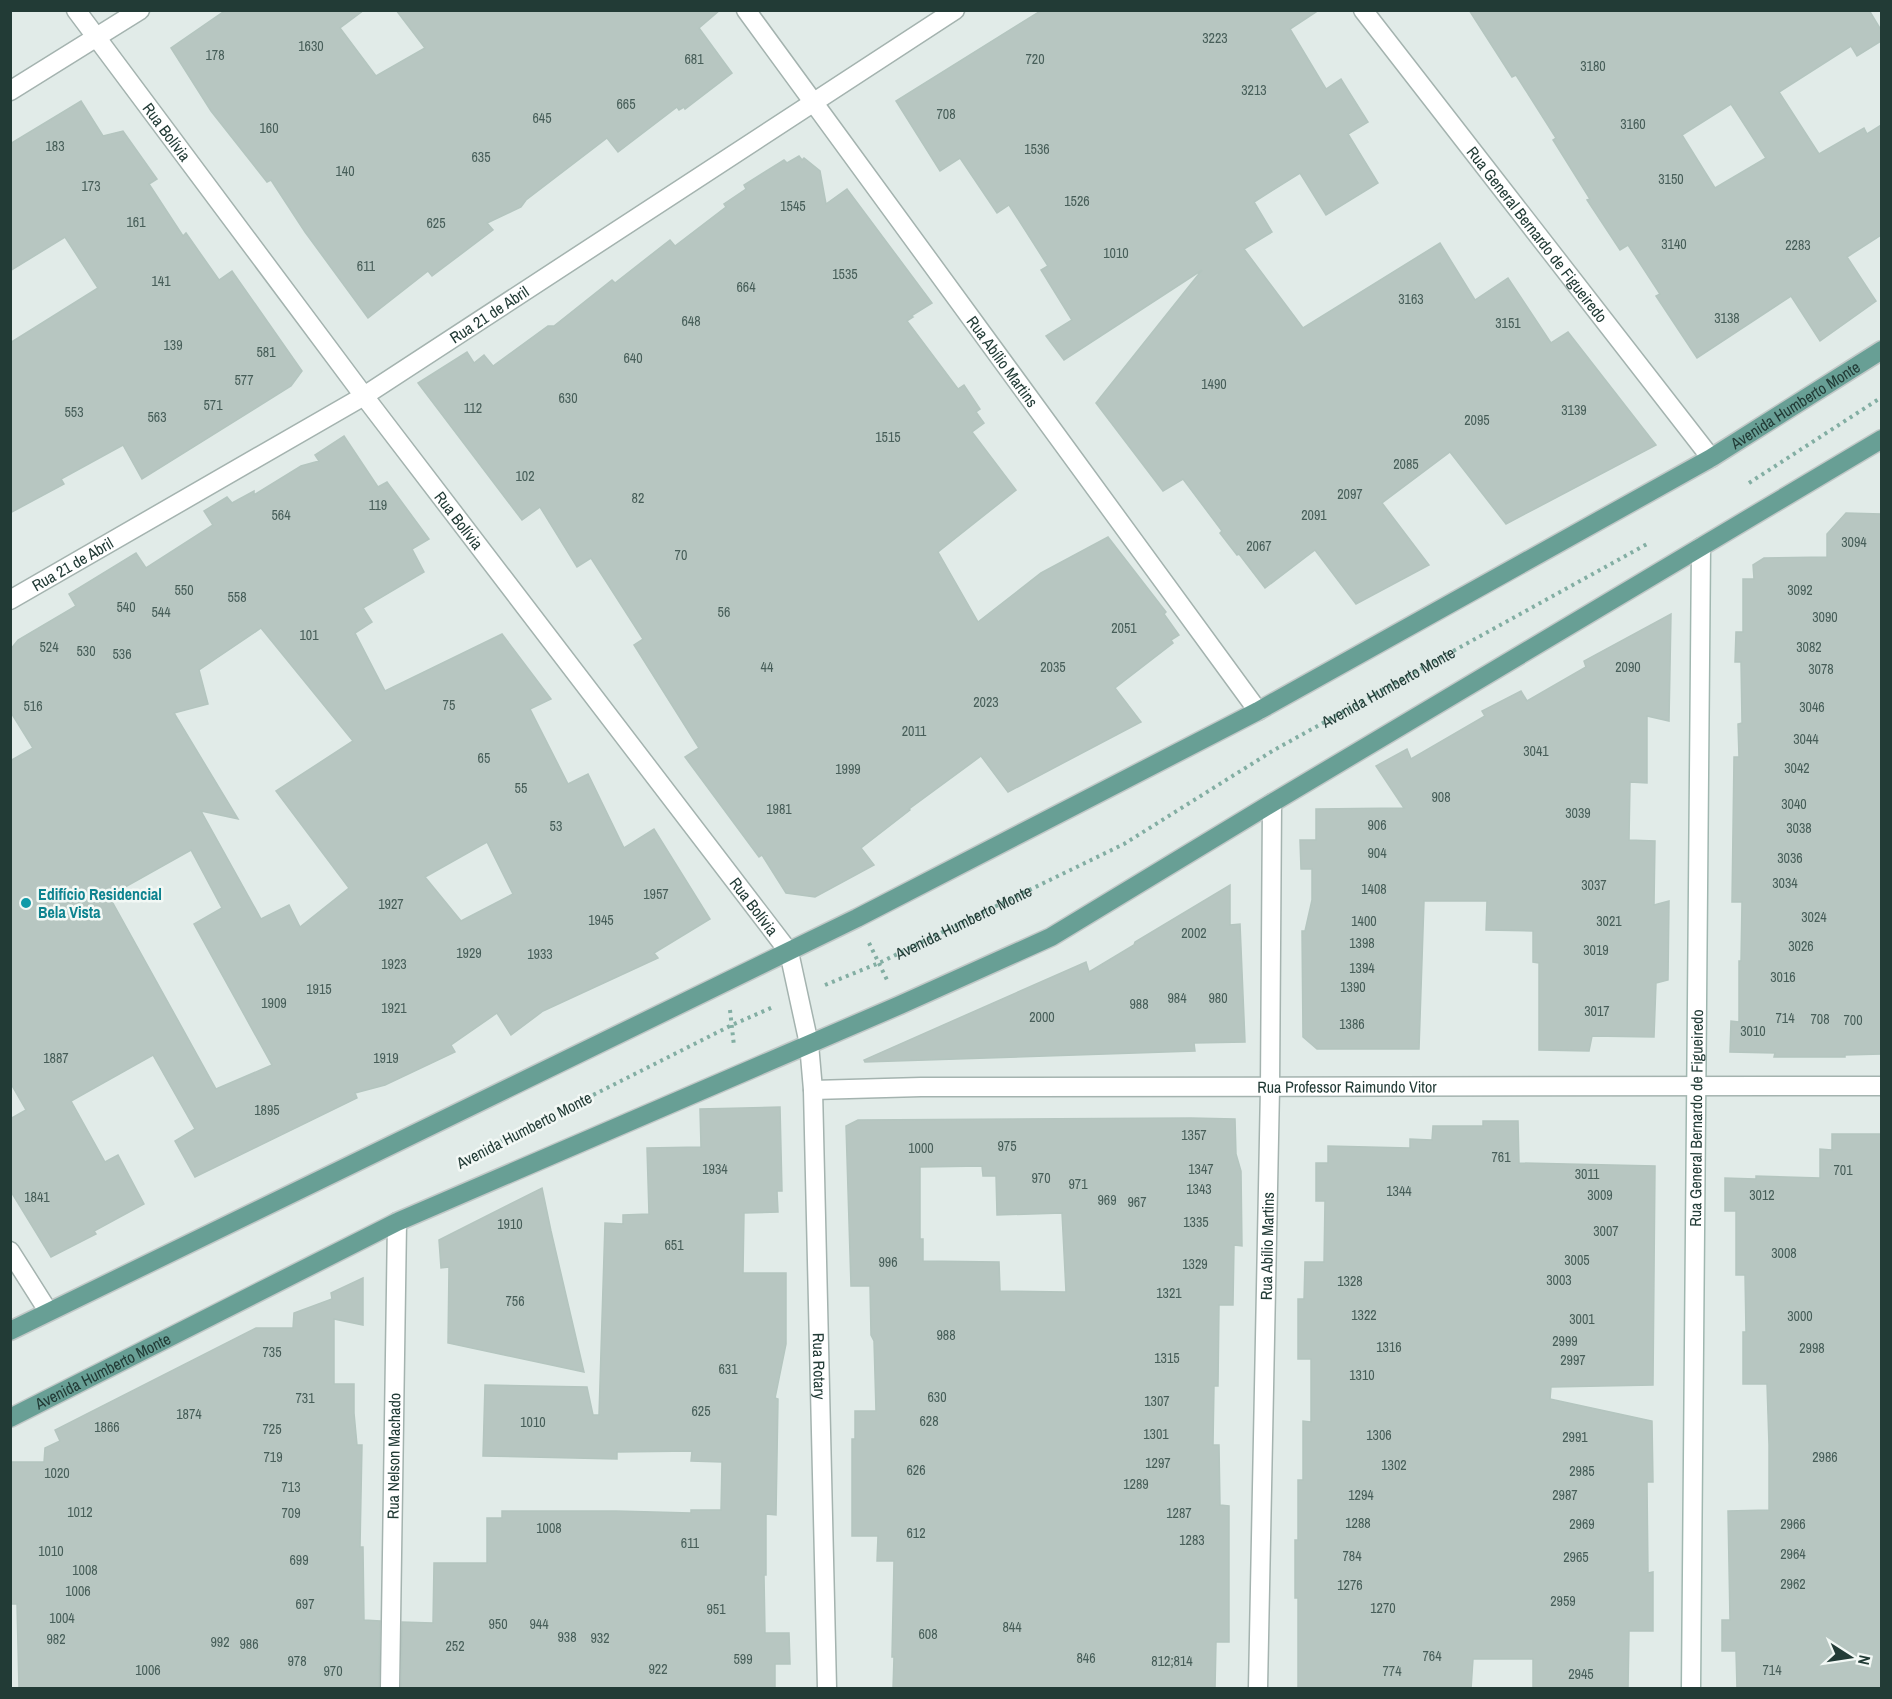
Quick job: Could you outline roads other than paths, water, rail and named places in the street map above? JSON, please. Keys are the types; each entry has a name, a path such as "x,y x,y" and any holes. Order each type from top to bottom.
{"main road":[{"name":"Avenida Humberto Monte","path":"10,1331 789,952 1258,711 1711,458 1881,350"},
{"name":"Avenida Humberto Monte","path":"10,1418 397,1222 1050,937 1881,439"}],"street":[{"name":"Rua Bolívia","path":"76,10 364,396 789,952 809,1044"},
{"path":"10,91 140,10"},
{"name":"Rua Abílio Martins","path":"746,10 1258,711"},
{"name":"Rua 21 de Abril","path":"10,600 364,396 955,10"},
{"name":"Rua General Bernardo de Figueiredo","path":"1363,10 1711,458"},
{"name":"Rua General Bernardo de Figueiredo","path":"1691,1689 1701,547"},
{"name":"Rua Abílio Martins","path":"1258,1689 1270,1088 1272,803"},
{"name":"Rua Rotary","path":"809,1044 813,1090 826,1689"},
{"name":"Rua Professor Raimundo Vitor","path":"813,1090 957,1087 1881,1086"},
{"name":"Rua Nelson Machado","path":"390,1689 397,1222"},
{"path":"10,1251 48,1311"}],"place":[{"name":"Edifício Residencial Bela Vista","path":"26,903"}]}
